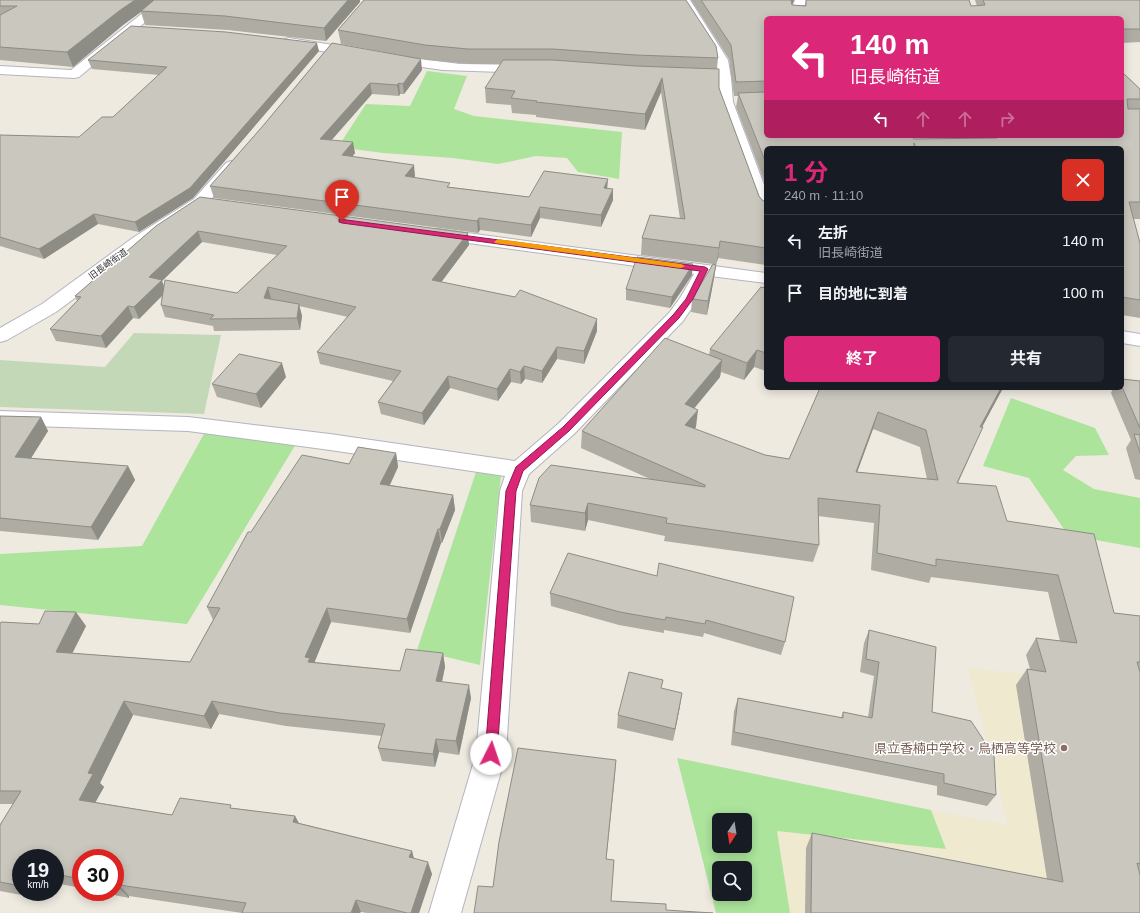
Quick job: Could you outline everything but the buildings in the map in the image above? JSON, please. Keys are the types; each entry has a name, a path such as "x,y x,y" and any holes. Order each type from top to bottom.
{"street":[{"path":"0,70 74,74 128,29 166,0"},
{"path":"684,0 722,60 725,78 726,102 764,206"},
{"path":"797,16 796,13 801,0"},
{"path":"128,29 144,30"},
{"path":"275,41 334,42 367,54"},
{"path":"320,59 334,42"},
{"path":"381,57 426,65 469,69 538,69"},
{"path":"673,76 725,78"},
{"path":"726,102 742,102"},
{"name":"旧長崎街道","path":"0,336 48,308 140,241 208,203 240,156"},
{"path":"421,231 764,278"},
{"path":"445,913 491,754 511,491 519,470 566,429 676,317 689,299 705,269"},
{"path":"1124,337 1140,340"},
{"path":"0,418 188,424 330,442 519,470"}],"shaded area":[{"name":"県立香楠中学校・鳥栖高等学校","path":"968,668 1140,686 1140,913 790,913 777,831 945,849 931,810 1008,825"}],"green space":[{"path":"427,71 467,76 454,109 474,116 622,132 619,179 578,172 567,158 536,156 498,164 453,158 383,153 338,147 366,104 410,106"},
{"path":"134,333 221,335 204,414 0,407 0,360 105,367"},
{"path":"1011,398 1095,428 1109,455 1076,456 1063,470 1094,489 1140,498 1140,548 1068,535 1029,478 983,466"},
{"path":"205,432 296,444 187,624 0,605 0,554 142,546"},
{"path":"476,472 501,476 480,665 417,650"},
{"path":"677,758 931,810 946,849 777,831 790,913 716,913 713,901 752,901 752,861 712,861 712,897"}],"slow traffic":[{"path":"498,242 681,266"}],"place":[{"name":"県立香楠中学校・鳥栖高等学校","path":"1064,748"}],"route":[{"path":"342,221 705,269 689,299 676,317 566,429 519,470 511,491 491,754"}]}
